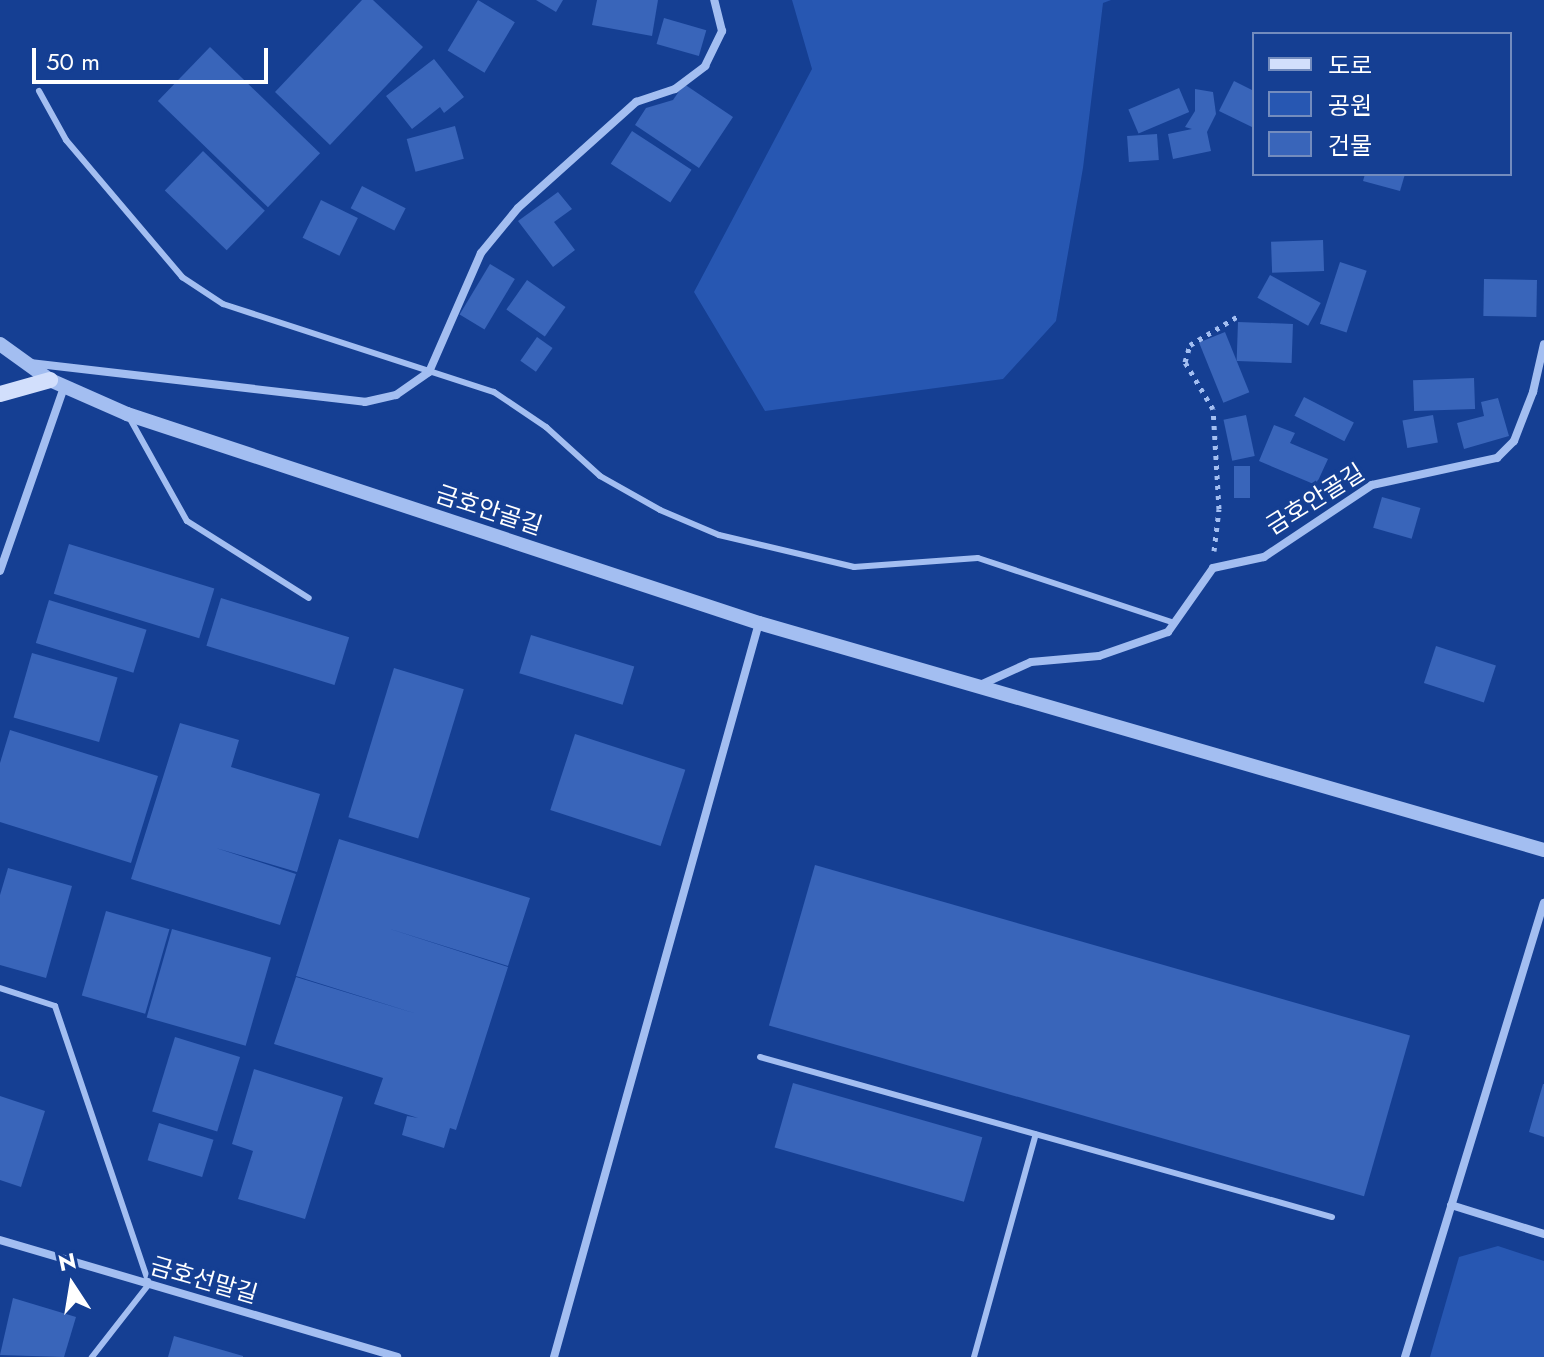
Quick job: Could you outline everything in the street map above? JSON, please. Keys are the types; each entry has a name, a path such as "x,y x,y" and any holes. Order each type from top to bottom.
{"main road":[{"path":"0,394 57,383"}],"street":[{"path":"25,362 365,402 396,395 429,372 481,253 518,208 636,102 675,89 705,66 722,31 714,0"},
{"name":"금호안골길","path":"0,344 57,383 127,414 759,623 1544,850"},
{"name":"금호안골길","path":"1213,568 1264,557 1372,485 1497,458 1519,428 1544,344"},
{"path":"0,571 57,383"},
{"path":"977,686 1031,662 1099,656 1168,632 1213,568"},
{"path":"554,1357 759,623"},
{"path":"1405,1357 1544,903"},
{"path":"1451,1205 1544,1234"},
{"name":"금호선말길","path":"0,1240 397,1357"}],"lane":[{"path":"39,91 66,140 182,277 223,304 494,392 546,427 600,476 660,510 719,535 854,567 978,558 1175,623"},
{"path":"127,414 187,521 309,598"},
{"path":"0,988 55,1006 149,1284 92,1357"},
{"path":"760,1057 1332,1217"},
{"path":"974,1357 1036,1134"}],"path":[{"path":"1213,568 1217,442 1213,409 1185,362 1190,345 1238,316"}],"green space":[{"path":"792,0 1111,0 1103,3 1083,168 1056,321 1003,379 765,411 694,292 812,69"},
{"path":"1498,1246 1544,1261 1544,1357 1430,1357 1459,1257"}],"building":[{"path":"362,0 373,0 423,47 330,145 275,92"},
{"path":"478,0 515,22 484,73 448,51"},
{"path":"536,0 563,0 556,12"},
{"path":"597,0 658,0 652,36 592,25"},
{"path":"664,18 706,30 699,56 657,44"},
{"path":"210,47 320,153 268,207 158,101"},
{"path":"434,59 464,97 444,113 440,107 412,129 386,96"},
{"path":"1234,81 1252,90 1252,127 1219,111"},
{"path":"684,84 733,117 699,168 635,125 646,108 673,100"},
{"path":"1179,88 1189,112 1139,133 1128,109"},
{"path":"1195,89 1213,92 1216,114 1207,132 1211,151 1173,159 1168,134 1192,129 1185,127 1195,111"},
{"path":"455,126 464,159 416,172 407,139"},
{"path":"632,131 692,170 670,202 611,164"},
{"path":"1157,134 1159,160 1129,162 1127,136"},
{"path":"203,151 265,211 227,250 165,191"},
{"path":"1364,176 1404,176 1400,191 1363,181"},
{"path":"362,186 406,208 394,231 351,208"},
{"path":"558,192 572,209 554,222 575,250 553,267 518,221"},
{"path":"321,200 358,218 339,256 303,238"},
{"path":"1323,240 1324,271 1272,273 1271,242"},
{"path":"1340,262 1367,271 1347,332 1320,324"},
{"path":"490,264 515,279 484,330 460,315"},
{"path":"1270,275 1321,303 1308,326 1257,298"},
{"path":"1484,279 1537,280 1536,317 1483,316"},
{"path":"527,280 566,307 545,336 506,309"},
{"path":"1238,322 1293,324 1292,363 1237,361"},
{"path":"1225,332 1249,392 1223,403 1199,342"},
{"path":"537,337 553,348 536,372 520,361"},
{"path":"1474,378 1475,409 1414,411 1413,380"},
{"path":"1304,397 1354,422 1344,441 1294,416"},
{"path":"1498,398 1509,436 1464,449 1457,423 1484,416 1481,402"},
{"path":"1246,415 1255,456 1232,461 1224,420"},
{"path":"1433,415 1438,443 1407,448 1402,420"},
{"path":"1274,425 1295,433 1290,443 1328,459 1316,485 1259,461"},
{"path":"1234,466 1250,466 1250,498 1234,498"},
{"path":"1382,497 1420,508 1412,539 1373,528"},
{"path":"69,544 214,588 199,638 54,594"},
{"path":"221,598 349,637 335,685 206,646"},
{"path":"49,600 147,630 133,673 36,643"},
{"path":"531,635 634,667 623,705 519,673"},
{"path":"1436,646 1496,665 1484,703 1424,683"},
{"path":"32,653 118,678 99,742 14,717"},
{"path":"394,668 464,689 418,839 348,817"},
{"path":"180,723 239,740 231,767 320,794 297,872 216,848 296,874 280,925 131,879"},
{"path":"10,730 158,776 131,863 0,822 0,763"},
{"path":"575,734 685,770 661,846 550,810"},
{"path":"339,839 530,898 508,966 387,928 508,967 456,1130 450,1128 444,1148 402,1135 407,1116 418,1118 374,1104 383,1078 274,1044 296,977 417,1014 296,976"},
{"path":"815,865 1410,1036 1364,1196 769,1026"},
{"path":"8,868 72,886 46,978 0,965 0,895"},
{"path":"106,911 169,929 145,1014 82,996"},
{"path":"172,929 271,957 246,1046 147,1017"},
{"path":"175,1037 240,1057 217,1131 152,1112"},
{"path":"254,1069 343,1097 305,1219 238,1199 253,1151 232,1144"},
{"path":"793,1083 982,1137 964,1202 775,1147"},
{"path":"1544,1084 1544,1137 1529,1132"},
{"path":"0,1096 45,1111 21,1187 0,1180"},
{"path":"159,1123 214,1140 202,1177 148,1160"},
{"path":"13,1298 76,1317 64,1357 0,1355"},
{"path":"174,1336 243,1356 243,1357 168,1357"}]}
